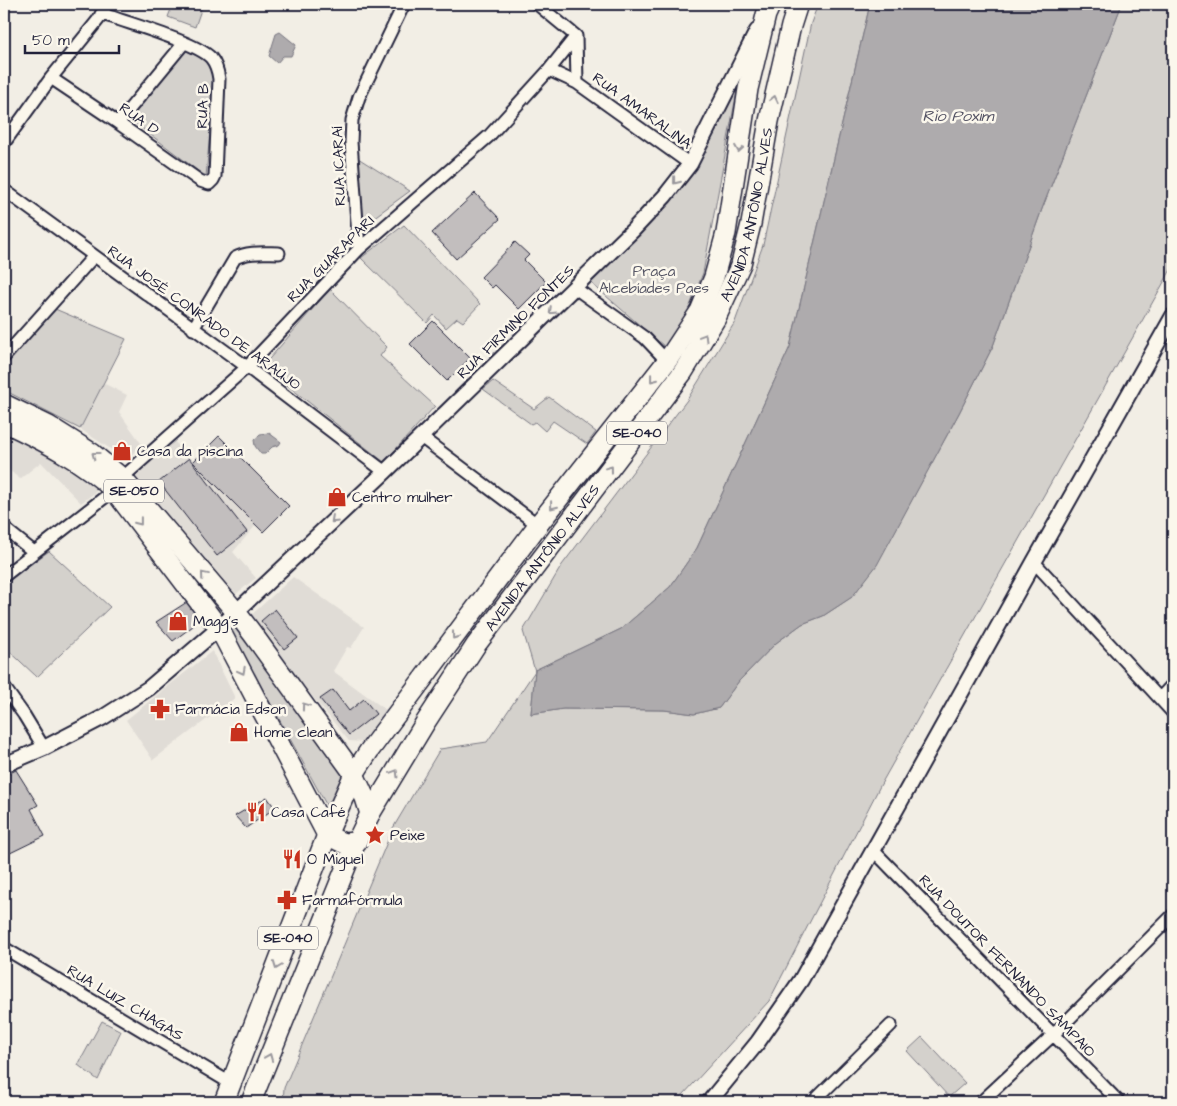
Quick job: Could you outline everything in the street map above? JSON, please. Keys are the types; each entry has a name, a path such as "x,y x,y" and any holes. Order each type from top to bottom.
{"main road":[{"name":"AVENIDA ANTÔNIO ALVES","path":"251,1102 356,842 370,814 424,723 476,645 683,372 716,318 742,264 769,121 791,26 798,4"},
{"name":"AVENIDA ANTÔNIO ALVES","path":"224,1102 327,835 354,774 369,751 538,525 667,361 700,311 714,277 726,233 748,89 769,10"},
{"name":"SE-050","path":"4,404 50,426 92,453 118,484 236,612"},
{"path":"4,422 48,443 97,474 118,484 220,628 327,835 343,843 356,842"},
{"path":"236,612 354,774 370,814"}],"street":[{"name":"RUA ICARAÍ","path":"358,248 351,142 352,120 359,97 404,4"},
{"path":"537,4 576,36"},
{"path":"4,143 104,9"},
{"name":"RUA B","path":"104,9 184,43 213,59 219,79 215,176 209,184"},
{"name":"RUA FIRMINO FONTES","path":"4,765 44,748 102,718 149,688 220,628 422,438 575,288 665,196 690,164 769,10"},
{"name":"RUA GUARAPARI","path":"4,576 118,484 247,367 358,248 489,136 549,70 576,36"},
{"name":"RUA AMARALINA","path":"576,36 577,83"},
{"path":"118,122 184,43"},
{"name":"RUA AMARALINA","path":"549,70 577,83 690,164"},
{"name":"RUA D","path":"51,78 118,122 200,181 209,184"},
{"name":"RUA JOSÉ CONRADO DE ARAÚJO","path":"4,190 247,367 385,472"},
{"path":"193,329 235,258 249,254 279,253"},
{"path":"4,357 94,256"},
{"path":"575,288 645,338 667,361"},
{"path":"709,1102 758,1042 801,980 1173,316"},
{"path":"422,438 538,525"},
{"path":"4,528 34,552"},
{"path":"1034,562 1173,713"},
{"path":"1160,698 1173,684"},
{"path":"4,688 24,715 44,748"},
{"name":"RUA DOUTOR FERNANDO SAMPAIO","path":"874,850 1119,1102"},
{"path":"981,1102 1054,1034 1173,915"},
{"name":"RUA LUIZ CHAGAS","path":"4,948 232,1084"},
{"path":"813,1102 891,1025"}],"shaded area":[{"path":"103,383 127,395 119,412 143,446 126,459 80,429"},
{"path":"4,432 45,452 101,488 81,503 41,462 20,479 4,466"},
{"path":"174,441 256,525 233,552 256,578 236,594 133,474"},
{"path":"293,577 364,627 351,648 347,647 333,671 386,710 362,742 349,741 248,618"},
{"path":"212,651 235,698 153,760 126,720"}],"green space":[{"path":"173,4 203,4 195,27 168,17"},
{"path":"818,4 870,4 790,347 697,548 670,587 621,629 535,671 523,631 562,565 687,400 735,322 763,245 811,23"},
{"path":"1122,4 1173,4 1173,266 880,786 769,1001 683,1095 674,1102 283,1102 284,1088 393,828 440,749 487,742 535,671 531,714 563,709 664,710 694,714 719,708 739,681 776,643 802,624 823,616 852,597 877,564 993,346 1042,209"},
{"path":"186,46 216,62 206,177 130,119"},
{"name":"Praça Alcebíades Paes","path":"742,64 703,273 688,311 665,347 591,283 656,216"},
{"path":"358,158 410,191 362,226"},
{"path":"404,225 480,304 463,322 457,318 446,328 434,315 427,323 361,258"},
{"path":"330,289 387,347 380,356 435,406 384,462 263,366"},
{"path":"55,309 126,339 80,429 4,390 4,365"},
{"path":"493,381 534,409 549,397 596,432 587,444 553,421 545,431 535,422 531,424 483,389"},
{"path":"49,551 110,607 37,677 4,646 4,584"},
{"path":"234,620 344,773 328,808 228,626"},
{"path":"102,1021 121,1031 98,1080 78,1065"},
{"path":"922,1037 965,1083 949,1097 907,1051"}],"water":[{"name":"Rio Poxim","path":"870,4 1122,4 1042,209 993,346 877,565 852,597 823,616 802,624 776,643 739,681 719,708 694,714 664,710 563,709 531,714 535,670 621,629 670,587 697,548 790,347"},
{"path":"280,32 296,45 291,56 283,56 277,63 269,56 276,34"},
{"path":"269,433 281,442 265,454 261,454 255,446 254,440 260,434"}],"building":[{"path":"475,193 500,219 456,259 432,233"},
{"path":"515,242 529,255 524,260 546,282 519,309 495,285 492,288 481,277"},
{"path":"433,321 470,358 447,381 410,344"},
{"path":"219,436 289,506 263,532 193,462"},
{"path":"189,458 247,532 217,556 159,482"},
{"name":"Magg's","path":"187,602 201,620 173,641 156,622"},
{"path":"275,609 298,638 284,649 261,621"},
{"path":"333,690 349,711 364,699 376,714 349,735 320,699"},
{"path":"16,770 38,805 31,809 45,836 4,856 4,776"},
{"name":"Casa Café","path":"267,797 275,808 246,828 235,816"}],"place":[{"name":"Casa da piscina","path":"122,451"},
{"name":"Centro mulher","path":"337,497"},
{"name":"Magg's","path":"178,621"},
{"name":"Farmácia Edson","path":"160,709"},
{"name":"Home clean","path":"239,732"},
{"name":"Casa Café","path":"256,812"},
{"name":"Peixe","path":"375,835"},
{"name":"O Miguel","path":"292,859"},
{"name":"Farmafórmula","path":"287,900"}]}
